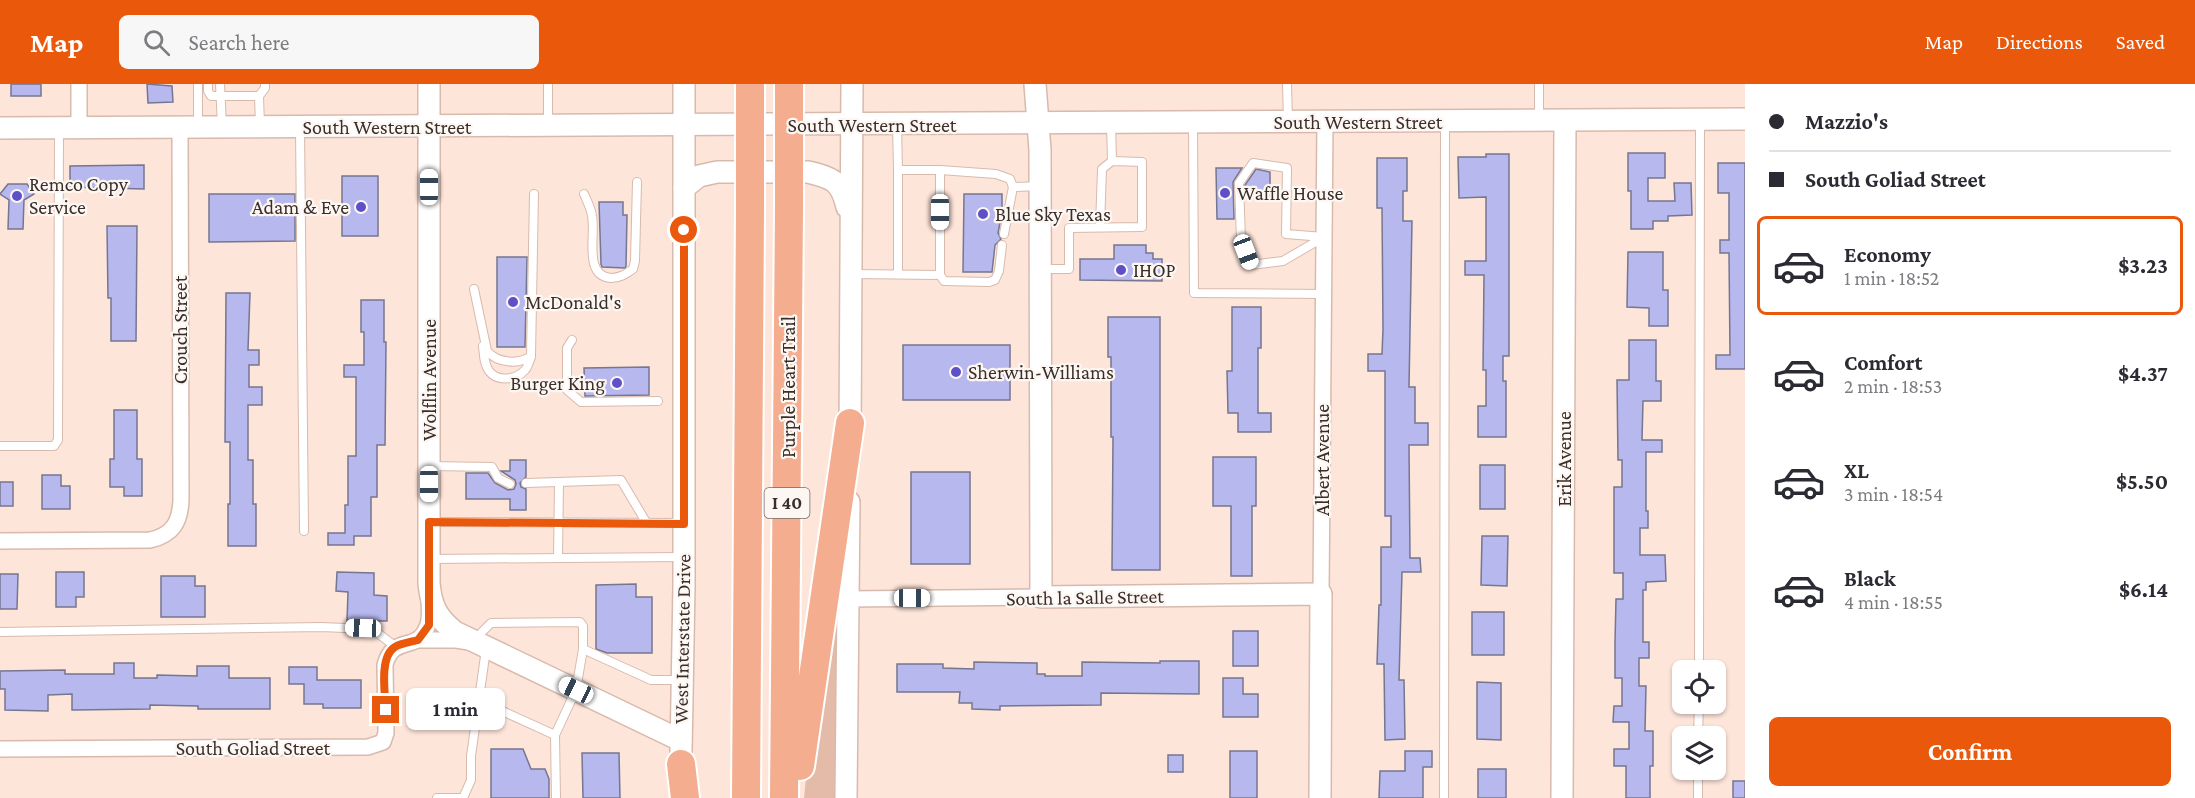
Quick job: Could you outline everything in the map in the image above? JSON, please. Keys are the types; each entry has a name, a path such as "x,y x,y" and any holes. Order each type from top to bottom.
{"highway":[{"name":"Purple Heart Trail","path":"746,798 750,84"},
{"name":"Purple Heart Trail","path":"784,798 789,84"},
{"path":"796,798 850,423"},
{"path":"681,752 683,798"}],"main road":[{"name":"Wolflin Avenue","path":"429,84 430,599 439,618 455,632 576,690 681,752"},
{"name":"West Interstate Drive","path":"681,752 684,557 684,84"},
{"path":"846,798 852,84"},
{"path":"1035,84 1040,186 1041,597"},
{"name":"South Western Street","path":"0,129 1745,119"},
{"name":"Erik Avenue","path":"1562,798 1565,121"},
{"path":"684,188 699,176 717,172 808,172 837,183 843,190 851,222"},
{"name":"South la Salle Street","path":"1041,597 1321,594"},
{"name":"Albert Avenue","path":"1320,798 1321,594"}],"street":[{"path":"69,128 79,84"},
{"name":"Albert Avenue","path":"1321,594 1325,122"},
{"name":"Crouch Street","path":"0,541 150,540 164,536 180,517 189,128"},
{"path":"418,640 429,625 429,584"},
{"name":"South la Salle Street","path":"848,599 1041,597"},
{"path":"396,646 418,640 456,640 481,644"},
{"name":"South Goliad Street","path":"0,749 356,748 376,746 383,742 386,733 385,665 390,652 396,646"}],"lane":[{"path":"189,128 198,84"},
{"path":"208,84 209,94 259,96"},
{"path":"220,84 222,128"},
{"path":"260,127 259,96 265,84"},
{"path":"548,84 548,125"},
{"path":"1287,84 1288,123"},
{"path":"1539,84 1539,121"},
{"path":"1699,660 1700,120"},
{"path":"1444,798 1445,122"},
{"path":"1193,123 1194,292 1323,294"},
{"path":"1111,124 1112,161"},
{"path":"897,125 898,274"},
{"path":"300,127 304,531"},
{"path":"0,446 54,446 58,440 69,128"},
{"path":"1040,269 1069,268 1069,228 1142,227 1142,162 1112,161 1102,169 1100,227"},
{"path":"1253,163 1287,168 1286,234 1324,237 1283,261 1251,265 1241,240 1239,183 1253,163"},
{"path":"898,170 996,174 1010,179 1013,188 1004,234"},
{"path":"940,170 940,275 944,281 989,282 995,280 999,271 1002,245"},
{"path":"584,194 593,218 593,263 598,273 608,278 618,278 633,269 635,261 637,182"},
{"path":"1013,188 1040,186"},
{"path":"482,330 485,361 488,370 496,378 509,378 526,369 531,356 534,194"},
{"path":"851,274 940,275"},
{"path":"474,289 487,351 492,357 515,361 525,360 531,356"},
{"path":"572,340 567,348 567,390 581,402 658,401"},
{"path":"429,466 492,466 498,478 510,484"},
{"path":"526,483 621,480 646,522"},
{"path":"558,558 559,482"},
{"path":"429,522 684,524"},
{"path":"429,559 684,557"},
{"path":"437,798 463,798 471,780 481,644 491,622 580,622 584,626 583,649 576,690 555,735 556,798"},
{"path":"0,632 363,628 375,631 396,646"},
{"path":"583,649 651,680 682,680"},
{"path":"478,700 555,735"},
{"path":"1698,780 1698,798"}],"shaded area":[{"path":"838,575 837,798 804,798 814,699"}],"building":[{"path":"11,84 41,84 41,96 11,96"},
{"path":"147,84 172,86 173,102 148,103"},
{"path":"1628,153 1665,153 1665,178 1648,178 1648,201 1675,201 1674,183 1691,183 1692,215 1668,216 1668,221 1653,221 1653,229 1631,229"},
{"path":"1486,154 1509,154 1509,356 1503,356 1503,381 1506,381 1506,437 1478,437 1478,406 1486,406 1486,370 1483,370 1484,275 1465,275 1465,261 1486,261 1486,197 1459,198 1458,157 1486,157"},
{"path":"1377,158 1407,158 1407,191 1403,191 1403,221 1412,221 1409,387 1415,387 1415,423 1428,423 1428,445 1409,445 1410,558 1420,558 1421,572 1402,572 1399,680 1404,680 1405,739 1385,740 1384,664 1377,664 1379,605 1381,605 1381,547 1391,547 1391,516 1385,516 1385,371 1368,371 1368,354 1382,354 1382,208 1377,208"},
{"path":"1718,163 1745,163 1745,369 1716,369 1716,355 1730,355 1729,253 1720,253 1720,240 1729,240 1729,193 1718,193"},
{"path":"144,165 144,189 70,187 70,166"},
{"name":"Waffle House","path":"1216,168 1242,168 1233,182 1234,219 1217,219"},
{"path":"1256,169 1270,172 1270,196 1245,196 1245,185"},
{"path":"342,176 378,176 378,236 342,236"},
{"path":"8,184 27,184 34,194 24,200 23,229 8,229 9,200 0,194"},
{"path":"209,194 295,194 295,241 209,242"},
{"name":"Blue Sky Texas","path":"964,194 1002,194 1002,213 998,233 1001,239 995,245 992,272 963,272"},
{"path":"599,202 623,202 623,215 627,215 625,268 602,267"},
{"path":"107,226 137,226 136,341 111,341"},
{"name":"IHOP","path":"1114,245 1146,245 1146,253 1153,253 1153,259 1162,259 1162,281 1080,280 1080,259 1114,259"},
{"path":"1628,252 1663,252 1663,290 1668,290 1668,326 1649,326 1649,308 1627,307"},
{"name":"McDonald's","path":"497,257 527,257 525,347 497,347"},
{"path":"226,293 250,293 248,350 259,350 259,365 249,365 249,387 262,387 262,405 248,405 248,460 253,460 256,546 228,546 230,442 225,442"},
{"path":"361,300 384,300 385,445 377,445 377,497 371,497 371,536 354,536 354,545 328,545 328,533 345,533 345,505 348,505 348,456 356,456 356,377 344,377 344,365 364,365"},
{"path":"1232,307 1261,307 1261,348 1258,348 1258,413 1271,413 1271,432 1238,432 1238,413 1228,413 1227,371 1232,371"},
{"path":"1108,317 1160,317 1160,570 1112,570 1113,437 1111,437 1111,357 1108,357"},
{"path":"1629,340 1656,340 1656,381 1661,381 1661,401 1643,401 1642,440 1662,440 1662,452 1646,452 1648,528 1640,528 1640,555 1665,555 1666,581 1646,582 1646,590 1643,590 1643,642 1649,642 1649,658 1639,658 1639,686 1646,686 1645,731 1653,731 1650,798 1626,798 1626,766 1614,766 1614,749 1629,749 1629,722 1613,722 1614,706 1622,706 1622,678 1615,678 1616,599 1623,599 1623,573 1614,573 1614,487 1622,487 1622,460 1618,460 1617,380 1629,380"},
{"name":"Sherwin-Williams","path":"903,345 1010,345 1010,400 903,400"},
{"name":"Burger King","path":"649,367 649,395 585,396 584,368"},
{"path":"114,410 137,410 137,459 142,459 142,496 124,496 124,487 110,487 110,459 114,459"},
{"path":"1213,457 1256,457 1256,506 1252,506 1252,576 1231,576 1231,506 1213,506"},
{"path":"510,460 526,460 526,477 520,483 521,487 526,489 526,510 510,510 510,499 466,499 466,473 488,473 495,483 508,490 514,489 515,480 501,471 510,471"},
{"path":"1480,465 1505,465 1505,509 1480,509"},
{"path":"911,472 970,472 970,564 911,564"},
{"path":"42,475 61,475 61,486 70,486 70,509 42,509"},
{"path":"0,482 13,482 13,506 0,506"},
{"path":"1482,536 1508,536 1507,586 1481,585"},
{"path":"56,572 84,572 84,597 76,597 76,607 56,607"},
{"path":"337,572 374,573 374,595 387,596 387,621 347,621 348,592 336,591"},
{"path":"0,574 18,574 17,609 0,609"},
{"path":"161,576 195,576 195,586 205,586 205,617 161,617"},
{"path":"636,584 636,597 652,597 652,653 607,653 596,649 596,585"},
{"path":"1472,612 1504,612 1504,655 1472,655"},
{"path":"1233,631 1258,631 1258,666 1233,666"},
{"path":"1160,661 1199,661 1199,694 1101,693 1101,705 1000,706 1000,710 972,709 972,703 959,703 960,692 897,692 897,664 943,664 943,668 974,669 974,662 1037,663 1037,674 1082,676 1082,662 1160,663"},
{"path":"114,663 134,663 134,678 157,678 157,675 197,676 197,666 229,666 229,678 270,678 270,709 198,709 198,706 150,705 150,709 72,710 72,694 48,695 48,711 5,710 5,689 0,689 0,671 65,670 65,674 114,674"},
{"path":"289,667 317,667 317,680 361,680 361,708 323,708 323,704 304,704 304,684 289,684"},
{"path":"1223,678 1243,678 1243,694 1258,694 1258,717 1223,717"},
{"path":"1477,682 1501,683 1501,740 1477,739"},
{"path":"491,749 523,749 531,769 545,769 549,779 549,798 491,798"},
{"path":"1230,751 1257,751 1257,798 1230,798"},
{"path":"1405,751 1432,751 1432,767 1423,767 1423,798 1379,798 1380,771 1405,771"},
{"path":"582,753 619,753 620,798 583,798"},
{"path":"1168,755 1183,755 1183,772 1168,772"},
{"path":"1478,769 1506,769 1506,798 1478,798"},
{"path":"1733,781 1745,781 1745,798 1733,798"}],"place":[{"name":"Waffle House","path":"1225,193"},
{"name":"Remco Copy Service","path":"17,196"},
{"name":"Adam & Eve","path":"361,207"},
{"name":"Blue Sky Texas","path":"983,214"},
{"name":"IHOP","path":"1121,270"},
{"name":"McDonald's","path":"513,302"},
{"name":"Sherwin-Williams","path":"956,372"},
{"name":"Burger King","path":"617,383"}],"route":[{"path":"386,710 385,665 390,652 396,646 418,640 429,625 429,522 684,524 684,230"}]}
